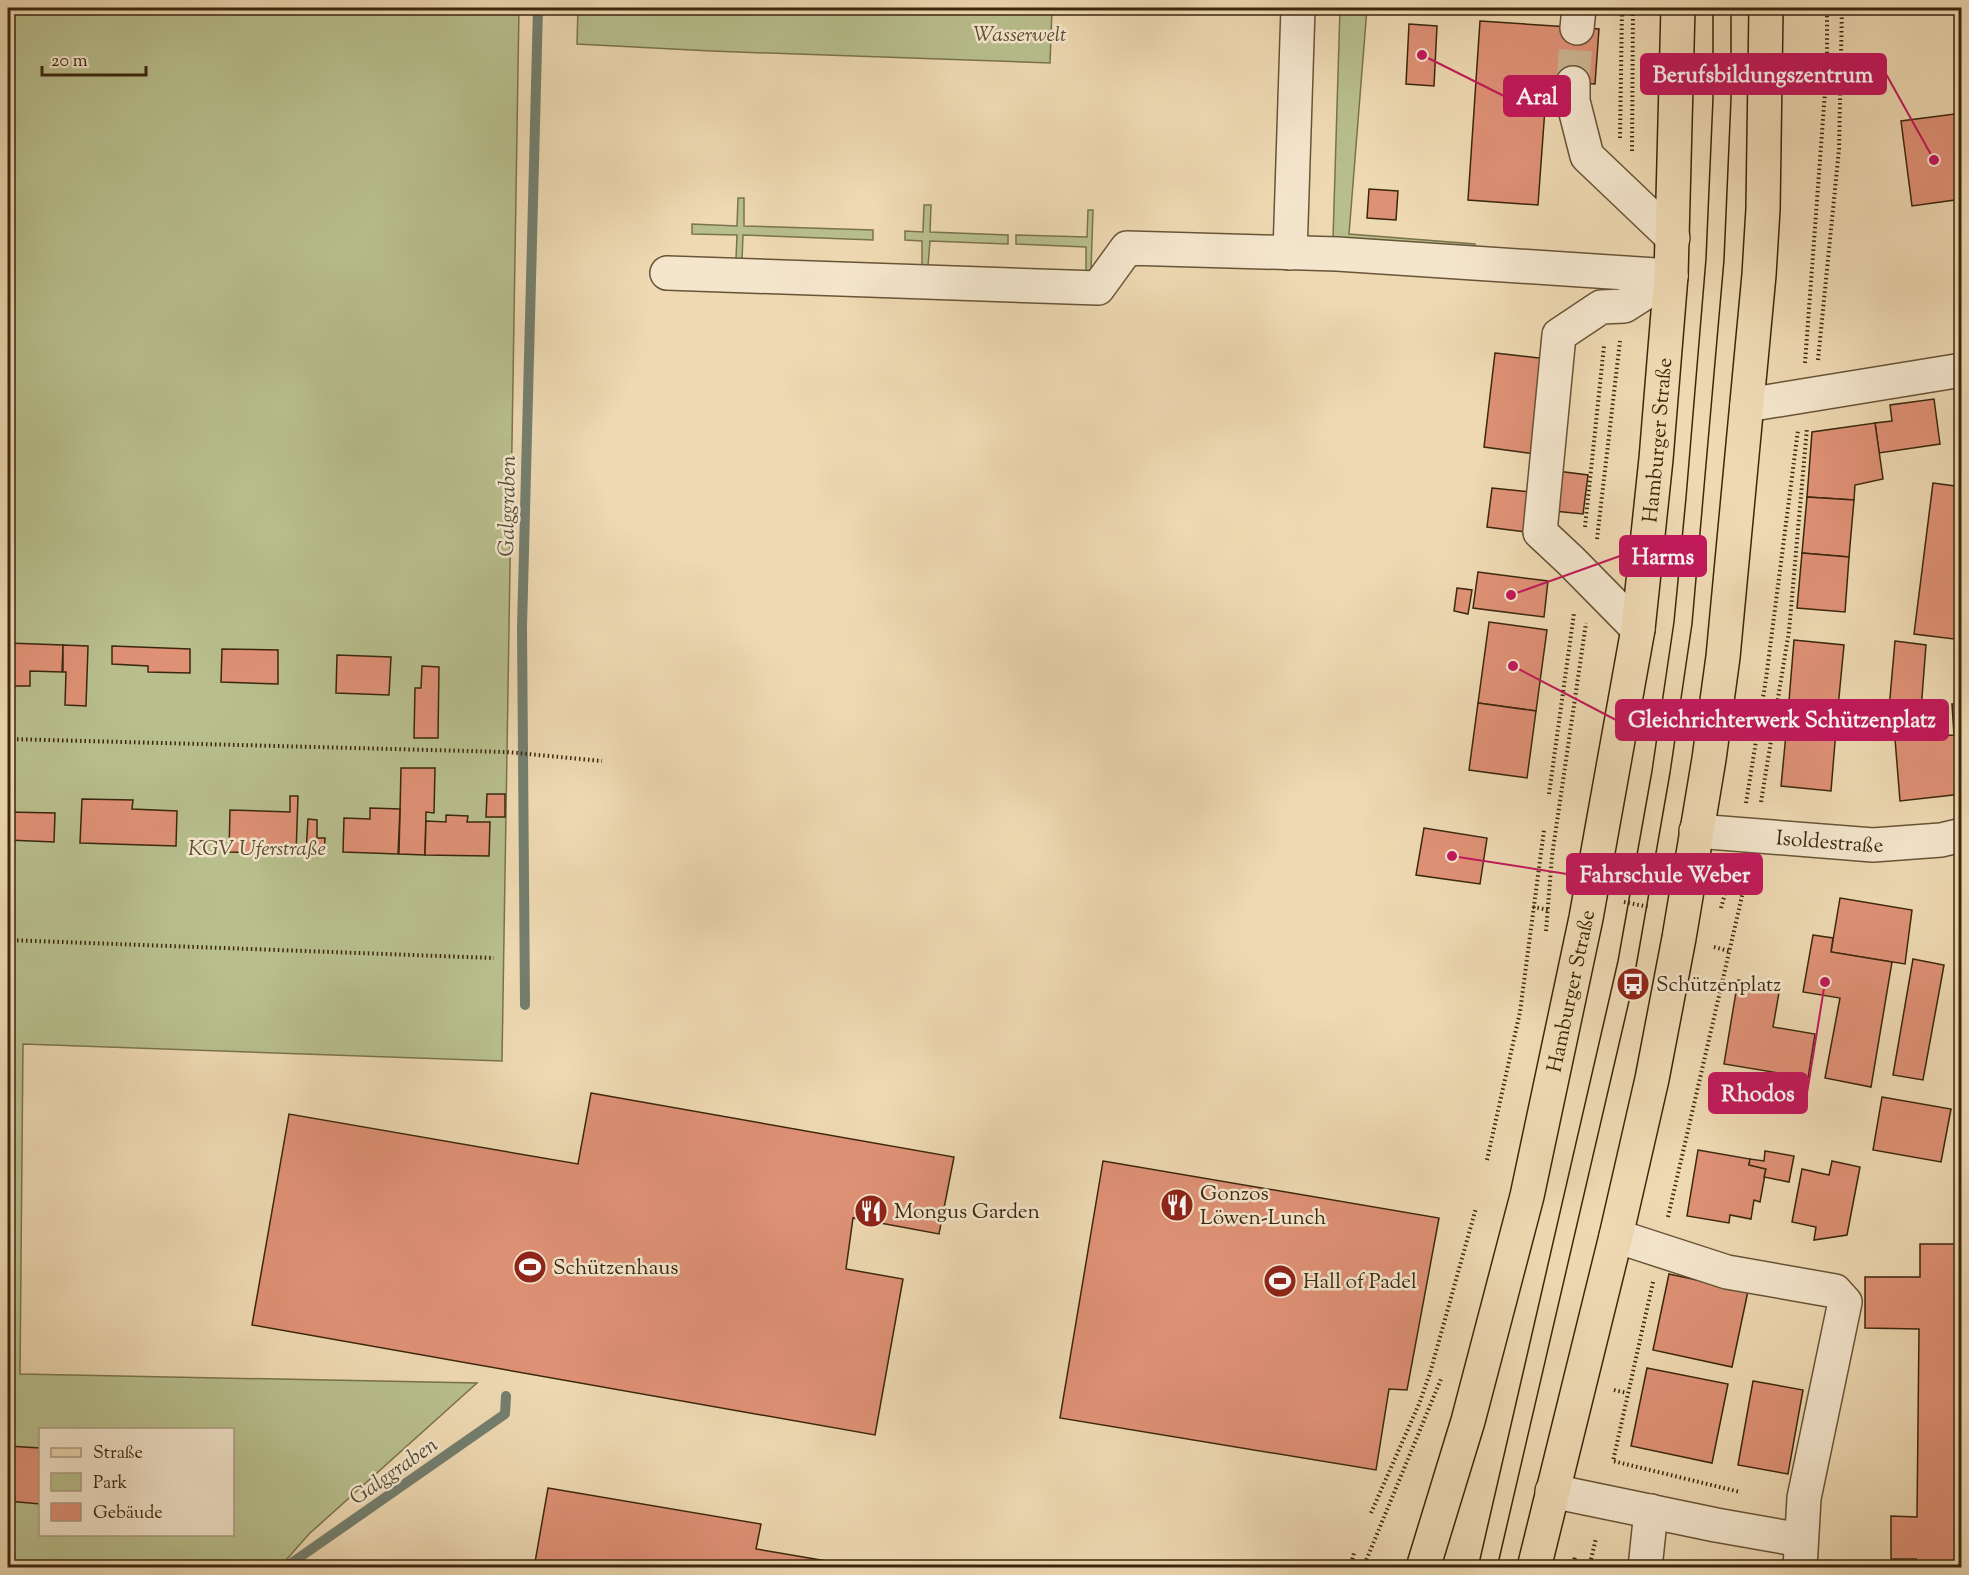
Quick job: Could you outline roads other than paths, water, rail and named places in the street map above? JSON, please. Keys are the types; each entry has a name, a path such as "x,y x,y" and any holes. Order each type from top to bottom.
{"main road":[{"name":"Hamburger Straße","path":"1423,1568 1468,1421 1527,1196 1590,896 1638,629 1656,459 1671,276 1678,8"},
{"path":"1534,1568 1616,1236 1652,1079 1709,759 1723,657 1763,209 1766,8"}],"street":[{"path":"1290,253 1298,8"},
{"path":"1573,83 1573,100 1587,156 1673,238"},
{"path":"667,273 1098,288 1127,248 1337,254 1671,276"},
{"path":"1638,629 1540,532 1559,335 1601,307 1616,306 1671,276"},
{"path":"1747,405 1962,370"},
{"name":"Isoldestraße","path":"1696,831 1873,844 1941,840 1962,835"},
{"path":"1552,1491 1651,1511 1800,1554 1804,1498 1845,1302 1836,1291 1727,1272 1616,1236"},
{"path":"1646,1568 1651,1511"}],"waterway":[{"name":"Galggraben","path":"525,1005 522,628 538,8"},
{"name":"Galggraben","path":"288,1568 290,1564 505,1414 506,1396"}],"tunnel":[{"path":"1573,83 1577,28"}],"tram line":[{"path":"1478,1568 1618,961 1652,771 1674,622 1706,259 1713,99 1713,8"},
{"path":"1497,1568 1633,984 1670,773 1692,624 1724,260 1731,99 1731,8"}],"place":[{"name":"Aral","path":"1422,55"},
{"name":"Berufsbildungszentrum","path":"1934,160"},
{"name":"Harms","path":"1511,595"},
{"name":"Gleichrichterwerk Schützenplatz","path":"1513,666"},
{"name":"Fahrschule Weber","path":"1452,856"},
{"name":"Rhodos","path":"1825,982"},
{"name":"Schützenplatz","path":"1633,984"},
{"name":"Gonzos Löwen-Lunch","path":"1177,1205"},
{"name":"Mongus Garden","path":"871,1211"},
{"name":"Schützenhaus","path":"530,1267"},
{"name":"Hall of Padel","path":"1280,1281"}],"park label":[{"name":"Wasserwelt","path":"1020,34"},
{"name":"KGV Uferstraße","path":"257,848"}]}
